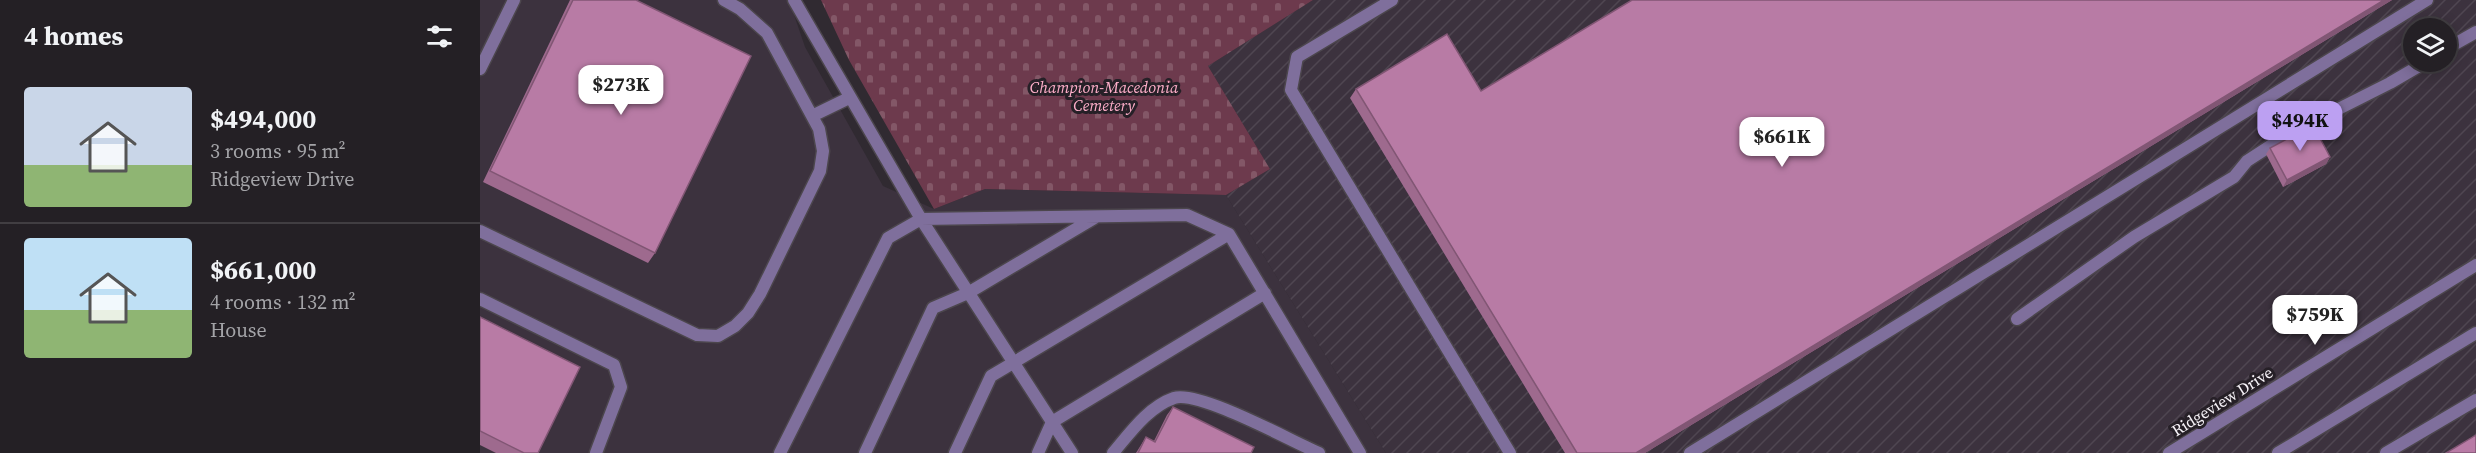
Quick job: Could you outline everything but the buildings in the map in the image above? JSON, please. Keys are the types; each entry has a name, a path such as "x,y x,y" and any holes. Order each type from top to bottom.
{"street":[{"path":"480,69 514,0"},
{"path":"480,231 697,335 718,336 735,326 748,313 760,294 820,171 823,151 819,129 767,33 740,9 724,0"},
{"path":"794,0 921,219 1072,453"},
{"path":"1392,0 1297,57 1291,90 1510,453"},
{"path":"1690,453 2427,0"},
{"path":"2457,43 2476,32"},
{"path":"2018,319 2134,237 2234,177 2247,161 2287,135 2409,72"},
{"path":"812,116 849,98"},
{"path":"780,453 888,238 921,219 1187,215 1228,234 1360,453"},
{"path":"865,453 933,308 969,293 1097,217"},
{"path":"955,453 991,376 1228,234"},
{"name":"Ridgeview Drive","path":"2169,453 2476,265"},
{"path":"1038,453 1052,422 1265,293"},
{"path":"480,299 614,365 621,387 596,453"},
{"path":"2278,453 2476,333"},
{"path":"1113,453 1146,415 1175,397 1204,400 1319,453"},
{"path":"2386,453 2476,400"}],"shaded area":[{"path":"480,0 789,0 805,47 883,186 934,209 985,189 1226,195 1386,453 480,453"},
{"path":"1313,0 2476,0 2476,453 1386,453 1226,195 1270,169 1208,66"}],"green space":[{"name":"Champion-Macedonia Cemetery","path":"821,0 1313,0 1208,66 1270,169 1226,195 985,189 934,209 849,60"}]}
